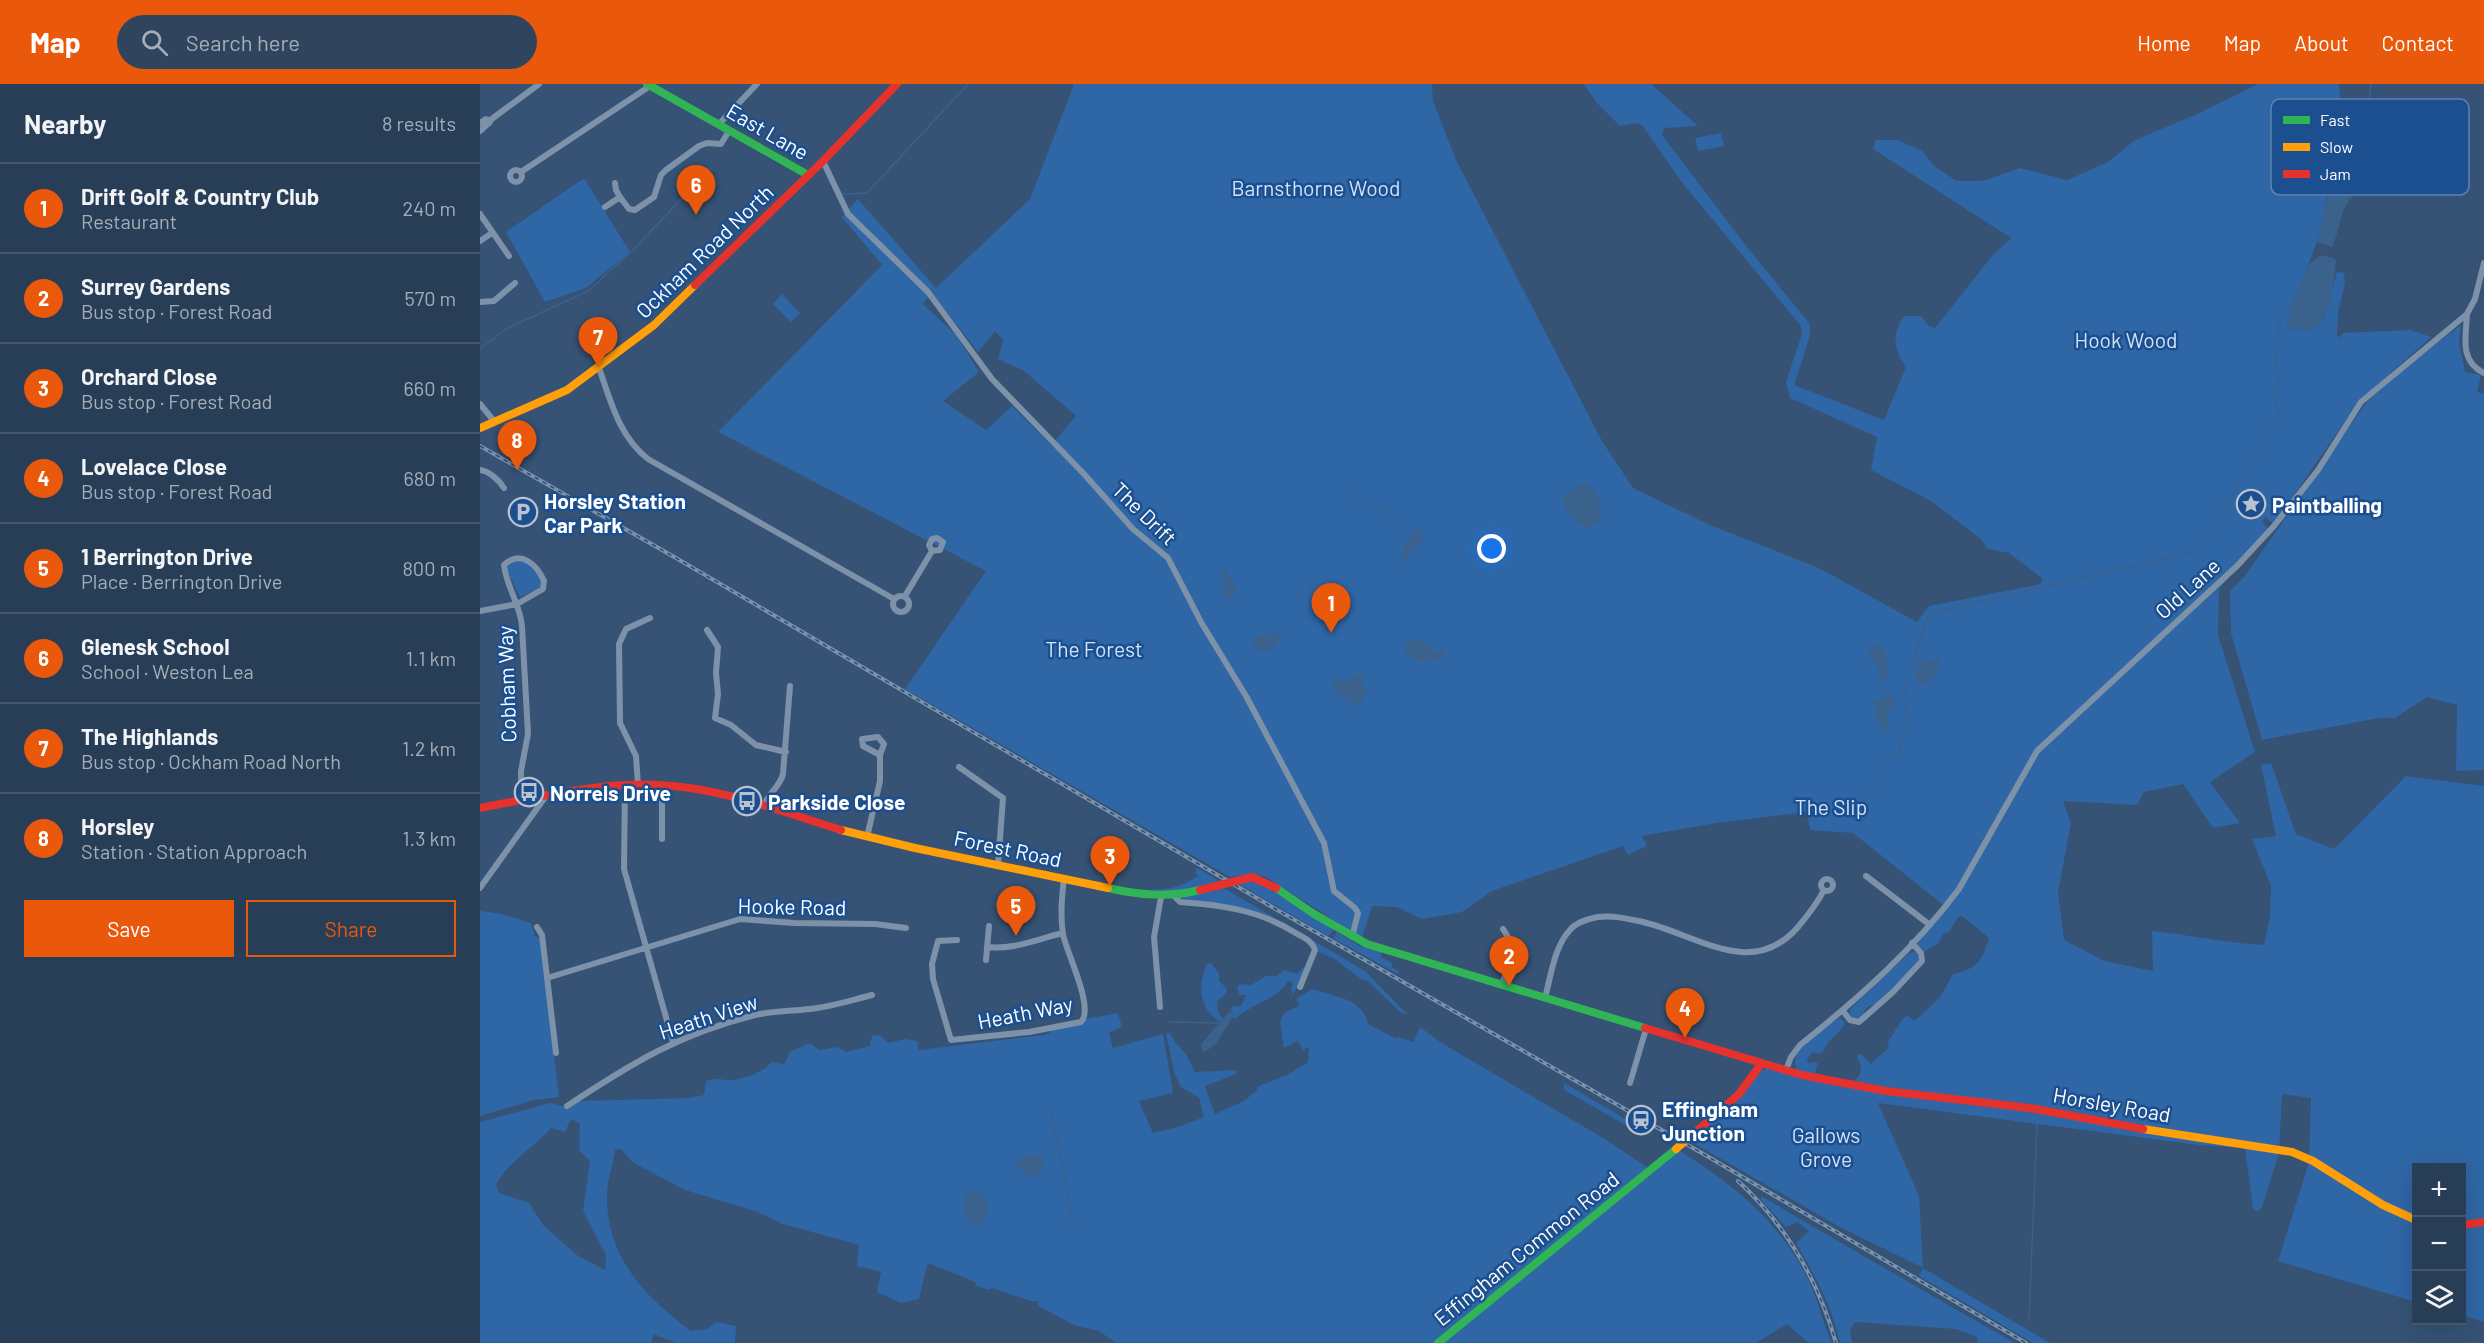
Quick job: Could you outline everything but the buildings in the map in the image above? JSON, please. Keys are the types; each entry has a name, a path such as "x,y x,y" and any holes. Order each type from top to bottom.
{"street":[{"path":"480,131 489,125 489,121 539,84"},
{"path":"719,124 757,84"},
{"name":"Ockham Road North","path":"480,428 567,390 658,322 823,161 897,84"},
{"path":"521,172 648,85"},
{"name":"East Lane","path":"648,85 808,175"},
{"path":"480,123 485,120 489,121"},
{"path":"615,183 616,190 629,209 638,208 656,195 664,171 699,146 707,143 721,144 729,131"},
{"name":"The Drift","path":"823,161 848,214 928,292 992,379 1084,474 1133,529 1168,558 1201,621 1246,696 1324,843 1334,891 1358,913 1352,937"},
{"path":"605,207 620,197"},
{"path":"480,214 508,256"},
{"path":"480,241 492,233"},
{"name":"Old Lane","path":"1786,1070 1796,1049 1870,987 1912,944 1959,889 2037,751 2252,550 2318,470 2361,402 2467,314 2475,300 2484,263"},
{"path":"480,302 494,301 515,283"},
{"path":"2467,314 2466,352 2474,367 2484,373"},
{"path":"599,368 622,430 640,453 656,465 894,599 905,596 932,551"},
{"path":"480,404 494,422"},
{"path":"480,470 499,481 504,488"},
{"name":"Cobham Way","path":"480,611 517,604 544,587 543,578 534,563 526,559 508,561 504,565 517,604 520,610 522,626 528,734 521,771 521,800"},
{"path":"894,599 895,609 903,612 910,604 905,596"},
{"path":"638,785 636,756 620,723 619,644 626,629 650,618"},
{"path":"707,630 718,647 718,694 715,718 731,725 756,745 786,752"},
{"path":"764,806 769,793 782,780 790,686"},
{"path":"867,837 880,781 880,755"},
{"path":"959,767 1003,798 998,865"},
{"path":"662,785 662,839"},
{"name":"Forest Road","path":"480,807 626,786 662,785 725,796 867,837 1161,897 1174,896 1245,878 1258,878 1352,937 1414,960 1786,1070"},
{"path":"626,786 623,864 673,1042"},
{"path":"480,888 546,796"},
{"path":"1866,876 1930,924"},
{"name":"Heath Way","path":"957,940 938,941 932,964 933,979 948,1037 952,1041 1029,1032 1083,1021 1085,1015 1082,994 1063,933 1064,878"},
{"path":"1545,998 1561,943 1573,926 1583,921 1619,916 1677,932 1731,952 1755,953 1779,945 1786,940 1817,905 1824,890"},
{"path":"1174,896 1180,902 1255,912 1310,941 1315,950 1300,987"},
{"path":"1160,1007 1154,937 1161,897"},
{"name":"Hooke Road","path":"547,978 709,927 746,919 794,923 875,924 906,928"},
{"path":"986,960 989,926"},
{"path":"537,927 542,935 556,1053"},
{"path":"1502,986 1513,945 1503,929"},
{"path":"987,947 1002,948 1023,945 1063,933"},
{"path":"1843,1011 1850,1020 1859,1022 1893,992 1922,961 1921,953 1912,944"},
{"name":"Heath View","path":"567,1106 621,1069 673,1042 756,1015 812,1009 873,995"},
{"path":"1630,1083 1646,1029"},
{"name":"Effingham Common Road","path":"1438,1343 1676,1149 1738,1095 1758,1062"},
{"name":"Horsley Road","path":"1786,1070 1886,1091 2030,1108 2292,1152 2313,1161 2383,1204 2412,1218"},
{"path":"2466,1224 2484,1222"}],"green space":[{"path":"1074,84 1432,84 1433,101 1456,160 1602,441 1633,488 1710,525 1819,568 1917,622 1929,606 2041,584 2043,579 2009,553 1987,549 1982,540 1931,501 1871,470 1877,437 1790,398 1786,382 1802,334 1801,326 1680,180 1642,125 1635,123 1620,126 1597,103 1584,84 1651,84 1698,126 1664,128 1662,135 1747,247 1810,324 1810,336 1794,385 1884,420 1906,367 1896,348 1897,329 1904,316 1921,316 1929,326 1935,328 1992,256 2011,238 1873,149 1876,140 1898,140 1922,151 1934,166 1957,181 1983,181 2020,168 2067,180 2108,162 2135,140 2195,115 2258,84 2339,84 2341,99 2271,99 2271,195 2328,195 2321,231 2287,322 2293,330 2311,329 2323,320 2337,272 2344,273 2345,283 2338,313 2337,336 2341,337 2342,333 2410,330 2431,337 2359,401 2274,524 2265,517 2262,522 2269,529 2219,589 2218,635 2255,752 2210,782 2240,823 2213,828 2183,784 2144,792 2137,805 2063,801 2071,823 2058,892 2064,940 2105,961 2153,971 2152,931 2264,945 2270,917 2271,886 2252,839 2276,836 2261,765 2271,763 2296,834 2334,849 2406,776 2484,786 2484,1322 2466,1316 2466,1163 2412,1163 2412,1301 2278,1261 2309,1162 2311,1098 2282,1094 2279,1153 2262,1207 2258,1211 2253,1209 2245,1148 2199,1145 1878,1103 1919,1196 1923,1268 1838,1226 1690,1141 1766,1067 1852,1082 1860,1075 1861,1066 1856,1055 1861,1054 1871,1064 1889,1047 1887,1042 1907,1015 1915,1021 1941,996 1953,974 1968,970 1977,963 1989,938 1962,916 1958,917 1950,931 1943,934 1939,943 1924,952 1918,945 1918,941 1947,908 1853,833 1810,830 1807,812 1716,823 1642,836 1647,846 1628,855 1623,846 1492,891 1462,912 1422,919 1397,907 1372,906 1362,938 1266,877 1253,874 1230,877 905,689 986,571 718,432 882,265 842,217 858,199 936,288 1030,199","holes":["932,293 978,352 995,331 1003,340 998,359 1024,371 1076,416 1051,445 1012,406 986,430 943,401 979,372 957,336 923,304"]},
{"path":"1721,133 1724,146 1698,151 1695,138"},
{"path":"584,178 630,252 586,288 545,302 506,232"},
{"path":"782,294 800,313 791,322 773,304"},
{"path":"2461,325 2459,342 2465,372 2481,375 2477,392 2484,394 2484,770 2456,771 2457,705 2427,697 2395,718 2379,718 2262,740 2231,633 2230,591 2244,577 2366,403 2412,362"},
{"path":"525,560 543,580 542,587 520,597 505,567 508,562"},
{"path":"1197,868 1219,881 1189,890 1150,893 1151,889 1176,887 1188,882 1198,876 1195,872"},
{"path":"1258,882 1334,930 1328,936 1237,883"},
{"path":"1222,887 1365,971 1408,1015 1400,1012 1369,982 1361,979 1333,958 1319,952 1317,946 1308,938 1259,912 1179,898"},
{"path":"480,911 502,914 531,923 535,936 540,938 559,1097 534,1100 480,1116"},
{"path":"1336,932 1360,946 1382,952 1381,957 1392,963 1392,967 1399,971 1398,974 1334,939"},
{"path":"1916,951 1920,956 1918,964 1877,1003 1866,1008 1861,1019 1852,1018 1849,1010 1908,954"},
{"path":"1211,963 1219,974 1219,981 1227,989 1226,994 1217,1001 1218,1012 1223,1019 1220,1022 1208,1010 1202,996 1204,972 1207,964"},
{"path":"1307,966 1293,995 1291,989 1293,983 1288,981 1277,993 1235,1019 1232,1017 1235,1014 1230,1010 1233,1006 1241,1006 1246,995 1239,995 1237,987 1240,984 1251,985 1266,976 1277,976 1284,970 1297,974"},
{"path":"1312,989 1346,999 1360,1009 1368,1024 1395,1038 1399,1037 1413,1042 1420,1027 1440,1042 1605,1139 1648,1168 1679,1150 1737,1192 1770,1223 1798,1261 1810,1283 1832,1343 1809,1343 1787,1324 1756,1343 1116,1343 1099,1331 1074,1325 1038,1306 1038,1301 1031,1301 992,1288 989,1290 976,1286 975,1282 931,1264 927,1265 919,1299 901,1303 877,1292 881,1272 857,1266 859,1245 783,1224 755,1211 685,1190 632,1162 621,1149 615,1150 607,1195 608,1217 613,1238 621,1256 631,1273 658,1304 691,1331 707,1329 717,1322 736,1326 735,1343 676,1343 654,1334 651,1343 480,1343 480,1122 550,1103 569,1108 579,1101 688,1098 704,1095 706,1081 742,1078 759,1072 771,1062 784,1064 790,1052 810,1043 819,1050 838,1047 846,1052 870,1046 872,1035 881,1036 888,1043 905,1039 917,1041 919,1050 1044,1035 1050,1033 1052,1025 1118,1013 1122,1027 1109,1033 1113,1048 1163,1034 1173,1093 1139,1101 1153,1133 1204,1117 1199,1098 1181,1087 1175,1075 1166,1034 1170,1033 1186,1054 1195,1072 1236,1070 1236,1074 1205,1086 1215,1114 1244,1101 1257,1090 1257,1087 1289,1074 1308,1062 1309,1047 1303,1050 1298,1041 1284,1048 1280,1023 1284,1013 1300,1005 1296,999","holes":["571,1119 580,1124 579,1150 590,1161 583,1211 606,1255 605,1270 577,1255 543,1225 529,1203 499,1193 496,1184 508,1168 551,1128 565,1132"]},
{"path":"1840,1018 1845,1022 1824,1051 1819,1054 1812,1052 1807,1060 1809,1064 1818,1063 1814,1075 1797,1071 1795,1062 1801,1046 1816,1033"},
{"path":"1564,1083 1646,1131 1643,1135 1564,1090"},
{"path":"1761,1196 2015,1343 1978,1343 1977,1337 1956,1329 1855,1322 1850,1331 1852,1343 1840,1343 1822,1292 1796,1243 1809,1231 1797,1222 1786,1227 1761,1200"},
{"path":"1923,1268 2050,1343 2033,1343 1919,1276"}],"shaded area":[{"path":"2329,195 2356,195 2343,212 2332,247 2316,242"},
{"path":"2320,255 2334,258 2336,261 2333,289 2327,309 2318,325 2312,329 2293,330 2287,322 2309,264"},
{"path":"1583,483 1588,483 1592,487 1600,506 1599,522 1589,528 1579,525 1571,517 1562,496"},
{"path":"1419,528 1423,535 1422,542 1412,549 1404,564 1401,554 1403,549"},
{"path":"1226,569 1237,589 1227,599 1221,592 1225,586 1221,575"},
{"path":"1275,632 1281,634 1270,650 1263,651 1253,647 1254,636"},
{"path":"1411,640 1424,641 1436,653 1443,648 1446,654 1437,660 1426,662 1410,657 1406,653 1405,646"},
{"path":"1874,645 1881,645 1886,652 1887,675 1882,681 1878,677 1879,668 1868,651"},
{"path":"1938,656 1935,675 1929,683 1920,686 1916,679 1917,661 1923,657 1929,664"},
{"path":"1355,674 1365,679 1363,687 1367,692 1359,706 1343,699 1333,686 1335,678 1349,680"},
{"path":"1889,693 1894,696 1896,704 1889,710 1886,732 1882,734 1879,720 1875,716 1875,705 1872,702 1874,699 1881,700"},
{"path":"1229,1012 1235,1014 1215,1045 1203,1053 1201,1044"},
{"path":"1030,1154 1043,1157 1045,1161 1039,1176 1032,1176 1016,1167 1018,1159"},
{"path":"974,1191 983,1195 988,1206 982,1224 976,1228 965,1215 963,1200 967,1194"}],"waterway":[{"path":"843,194 867,193 968,84"},
{"path":"2369,99 2371,84"},
{"path":"480,349 506,329 588,291 630,253 711,168"},
{"path":"1857,814 1890,754 1897,753 1901,747 1907,722 1903,697 1928,614 2201,550 2279,413 2274,394 2280,388 2276,361 2279,324 2303,280"},
{"path":"1350,491 1369,505"},
{"path":"1372,506 1387,512"},
{"path":"1388,513 1406,527"},
{"path":"1406,528 1413,536"},
{"path":"1883,687 1887,694"},
{"path":"1169,1022 1219,1023"},
{"path":"1051,1114 1064,1170 1073,1226"},
{"path":"2029,1321 2037,1124"}],"railway":[{"path":"480,446 2026,1343"},
{"path":"1738,1181 1771,1216 1799,1255 1820,1297 1836,1343"}],"traffic: fast":[{"path":"647,84 808,175"},
{"path":"1108,888 1154,895 1200,890"},
{"path":"1276,888 1314,914 1367,944 1645,1028"},
{"path":"1438,1343 1676,1149"}],"traffic: slow":[{"path":"480,428 567,390 654,325 695,285"},
{"path":"841,830 915,848 1108,888"},
{"path":"2143,1129 2292,1152 2313,1161 2383,1205 2412,1218"},
{"path":"1676,1149 1690,1137"}],"traffic: jam":[{"path":"695,285 823,161 897,84"},
{"path":"480,808 592,788 660,785 729,796 841,830"},
{"path":"1200,890 1252,877 1276,888"},
{"path":"1645,1028 1802,1075 1886,1091 2030,1108 2143,1129"},
{"path":"1690,1137 1738,1095 1762,1063"},
{"path":"2466,1224 2484,1222"}],"place":[{"name":"Glenesk School","path":"696,215"},
{"name":"The Highlands","path":"598,367"},
{"name":"Horsley","path":"517,470"},
{"name":"Paintballing","path":"2251,504"},
{"name":"Horsley Station Car Park","path":"523,512"},
{"name":"Drift Golf & Country Club","path":"1331,633"},
{"name":"Norrels Drive","path":"529,792"},
{"name":"Parkside Close","path":"747,801"},
{"name":"Orchard Close","path":"1110,886"},
{"name":"1 Berrington Drive","path":"1016,936"},
{"name":"Surrey Gardens","path":"1509,986"},
{"name":"Lovelace Close","path":"1685,1038"},
{"name":"Effingham Junction","path":"1641,1120"}],"park label":[{"name":"Barnsthorne Wood","path":"1316,187"},
{"name":"Hook Wood","path":"2126,339"},
{"name":"The Forest","path":"1094,648"},
{"name":"The Slip","path":"1831,806"},
{"name":"Gallows Grove","path":"1826,1146"}]}
